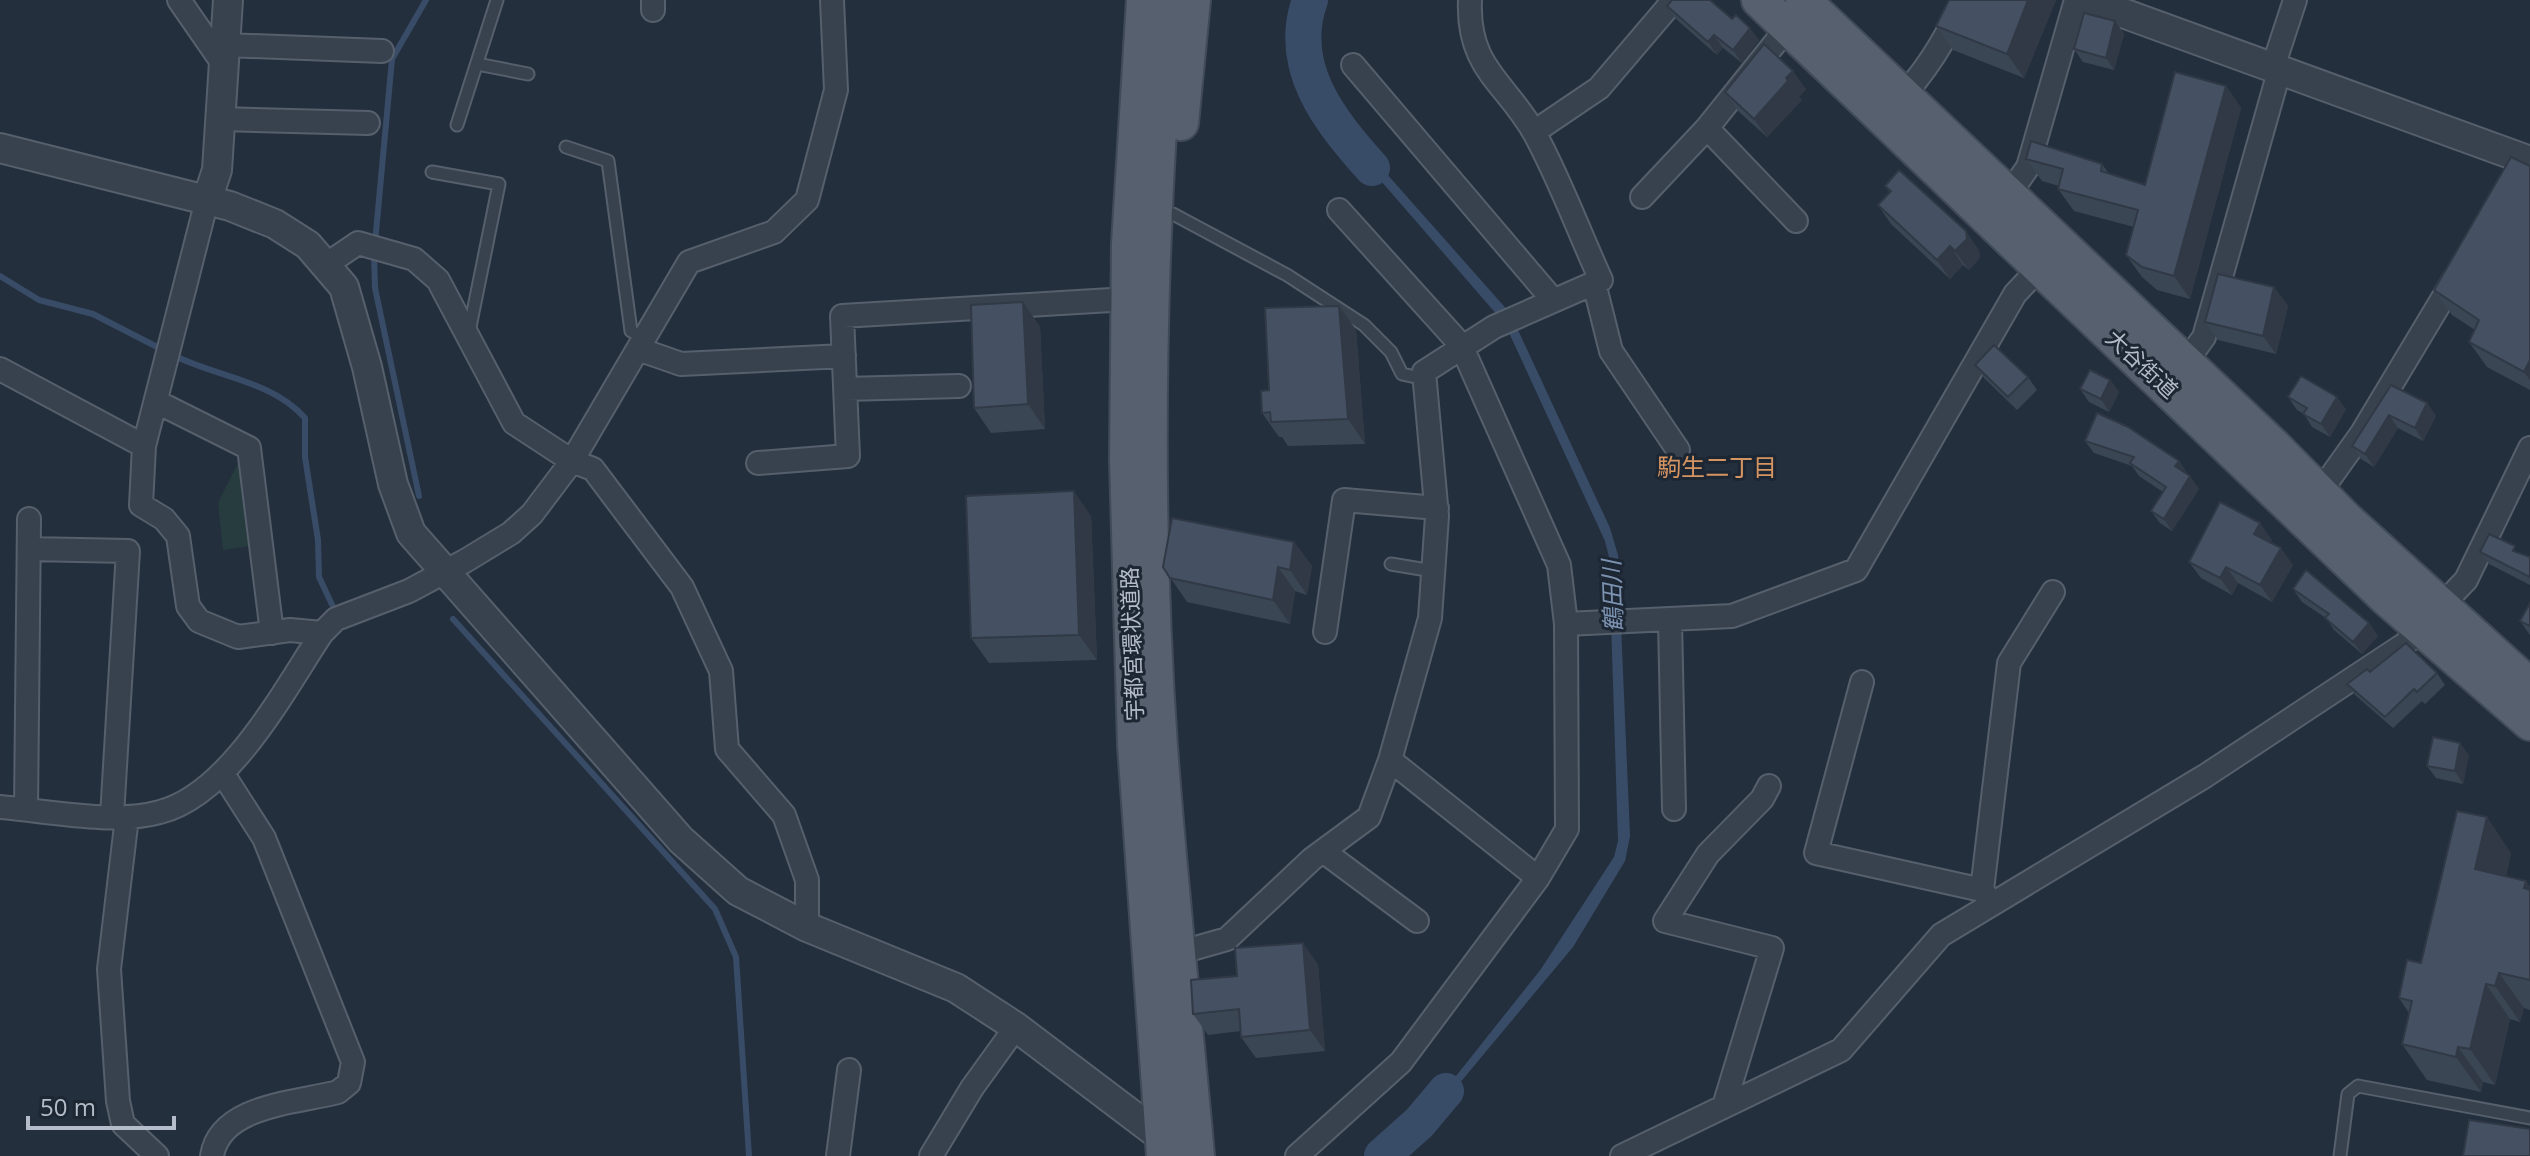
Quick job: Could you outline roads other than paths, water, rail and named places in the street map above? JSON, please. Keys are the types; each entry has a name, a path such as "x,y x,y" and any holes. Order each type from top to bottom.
{"main road":[{"path":"1127,0 1110,219 1112,371 1138,460"},
{"path":"1144,0 1145,132"},
{"path":"1145,132 1168,0"},
{"path":"1138,460 1166,376 1173,214 1193,0"},
{"name":"大谷街道","path":"1759,0 1795,14 2431,618 2530,686"},
{"name":"大谷街道","path":"1893,106 2009,194 2051,256 2186,362 2320,492 2431,618 2530,723"},
{"name":"宇都宮環状道路","path":"1145,132 1152,246 1138,460 1135,745 1170,1149"},
{"name":"宇都宮環状道路","path":"1138,460 1197,1156"}],"street":[{"path":"179,0 224,55"},
{"path":"228,0 217,170 144,446 141,505 164,519 178,536 188,606 199,621 238,637 322,633"},
{"path":"0,807 120,816 161,812 200,793 223,774 322,633 336,619 409,591 443,573 511,533 532,514 572,461 689,262 774,232 807,200 836,90 832,0"},
{"path":"1178,953 1227,939 1323,851 1369,817 1390,760 1430,618 1437,508 1424,372 1461,345 1494,327 1601,280 1534,132 1483,67 1469,21 1470,0"},
{"path":"1534,132 1599,88 1674,0"},
{"path":"1893,106 1948,35 1963,0"},
{"path":"2009,194 2028,167 2076,0"},
{"path":"2087,0 2524,164"},
{"path":"2186,362 2204,337 2295,0"},
{"path":"1642,197 1707,128 1795,14"},
{"path":"224,55 382,51"},
{"path":"1353,65 1553,300"},
{"path":"220,119 368,123"},
{"path":"1707,128 1796,221"},
{"path":"0,148 207,200 275,224 308,245 344,287 367,367 393,484 411,533 681,840 738,891 807,927 956,988 1016,1027 1170,1149"},
{"path":"1297,1156 1401,1062 1538,878 1567,829 1566,624 1559,565 1461,345 1339,210"},
{"path":"327,264 358,243 414,259 438,280 514,423 572,461 593,469 682,587 721,671 727,749 784,815 807,880 807,927"},
{"path":"1566,624 1732,616 1856,570 2015,294 2051,256"},
{"path":"2320,492 2362,433 2463,265"},
{"path":"1594,283 1611,351 1678,450"},
{"path":"758,463 848,456 842,316 1111,300"},
{"path":"641,343 681,364 844,356"},
{"path":"0,369 144,446"},
{"path":"845,389 959,386"},
{"path":"157,402 249,448 272,633"},
{"path":"1622,1156 1841,1050 1941,935 1987,896 2205,776 2405,644 2472,570 2530,448"},
{"path":"1325,632 1344,500 1437,508"},
{"path":"26,809 29,519"},
{"path":"29,549 128,551 120,816 109,969 118,1101 123,1124 157,1156"},
{"path":"1987,896 2009,663 2053,592"},
{"path":"1670,620 1674,809"},
{"path":"1862,682 1816,853 1987,896"},
{"path":"1390,760 1538,878"},
{"path":"212,1156 218,1134 241,1116 338,1092 349,1083 353,1062 264,838 223,774"},
{"path":"1724,1106 1772,948 1665,921 1708,854 1762,799 1769,786"},
{"path":"1323,851 1417,921"},
{"path":"931,1156 972,1088 1016,1027"},
{"path":"838,1156 849,1070"}],"lane":[{"path":"457,125 497,0"},
{"path":"477,64 528,74"},
{"path":"566,147 608,161 631,331 641,343"},
{"path":"432,172 499,184 468,337"},
{"path":"1173,214 1287,275 1364,325 1391,352 1402,374 1425,379"},
{"path":"1391,564 1433,571"},
{"path":"2340,1156 2348,1094 2358,1086 2530,1118"}],"water":[{"path":"1305,0 1313,0 1307,31 1308,56 1315,77 1347,129 1510,313 1610,528 1618,555 1630,836 1625,861 1573,947 1399,1156 1384,1156 1406,1139 1541,969 1614,857 1618,841 1609,557 1605,541 1505,324 1342,136 1315,92 1300,55 1299,27"}],"waterway":[{"path":"375,243 392,59 426,0"},
{"name":"鶴田川","path":"1310,0 1304,25 1304,48 1316,92 1341,131 1372,168"},
{"path":"374,254 375,288 419,496"},
{"path":"0,276 39,300 93,314 163,350"},
{"path":"173,355 260,387 291,405 305,418 305,457 318,540 319,577 335,611 338,610"},
{"path":"453,619 715,909 736,957 749,1156"},
{"name":"鶴田川","path":"1382,1156 1419,1123 1446,1091"}],"district":[{"name":"駒生二丁目","path":"1717,468"}]}
